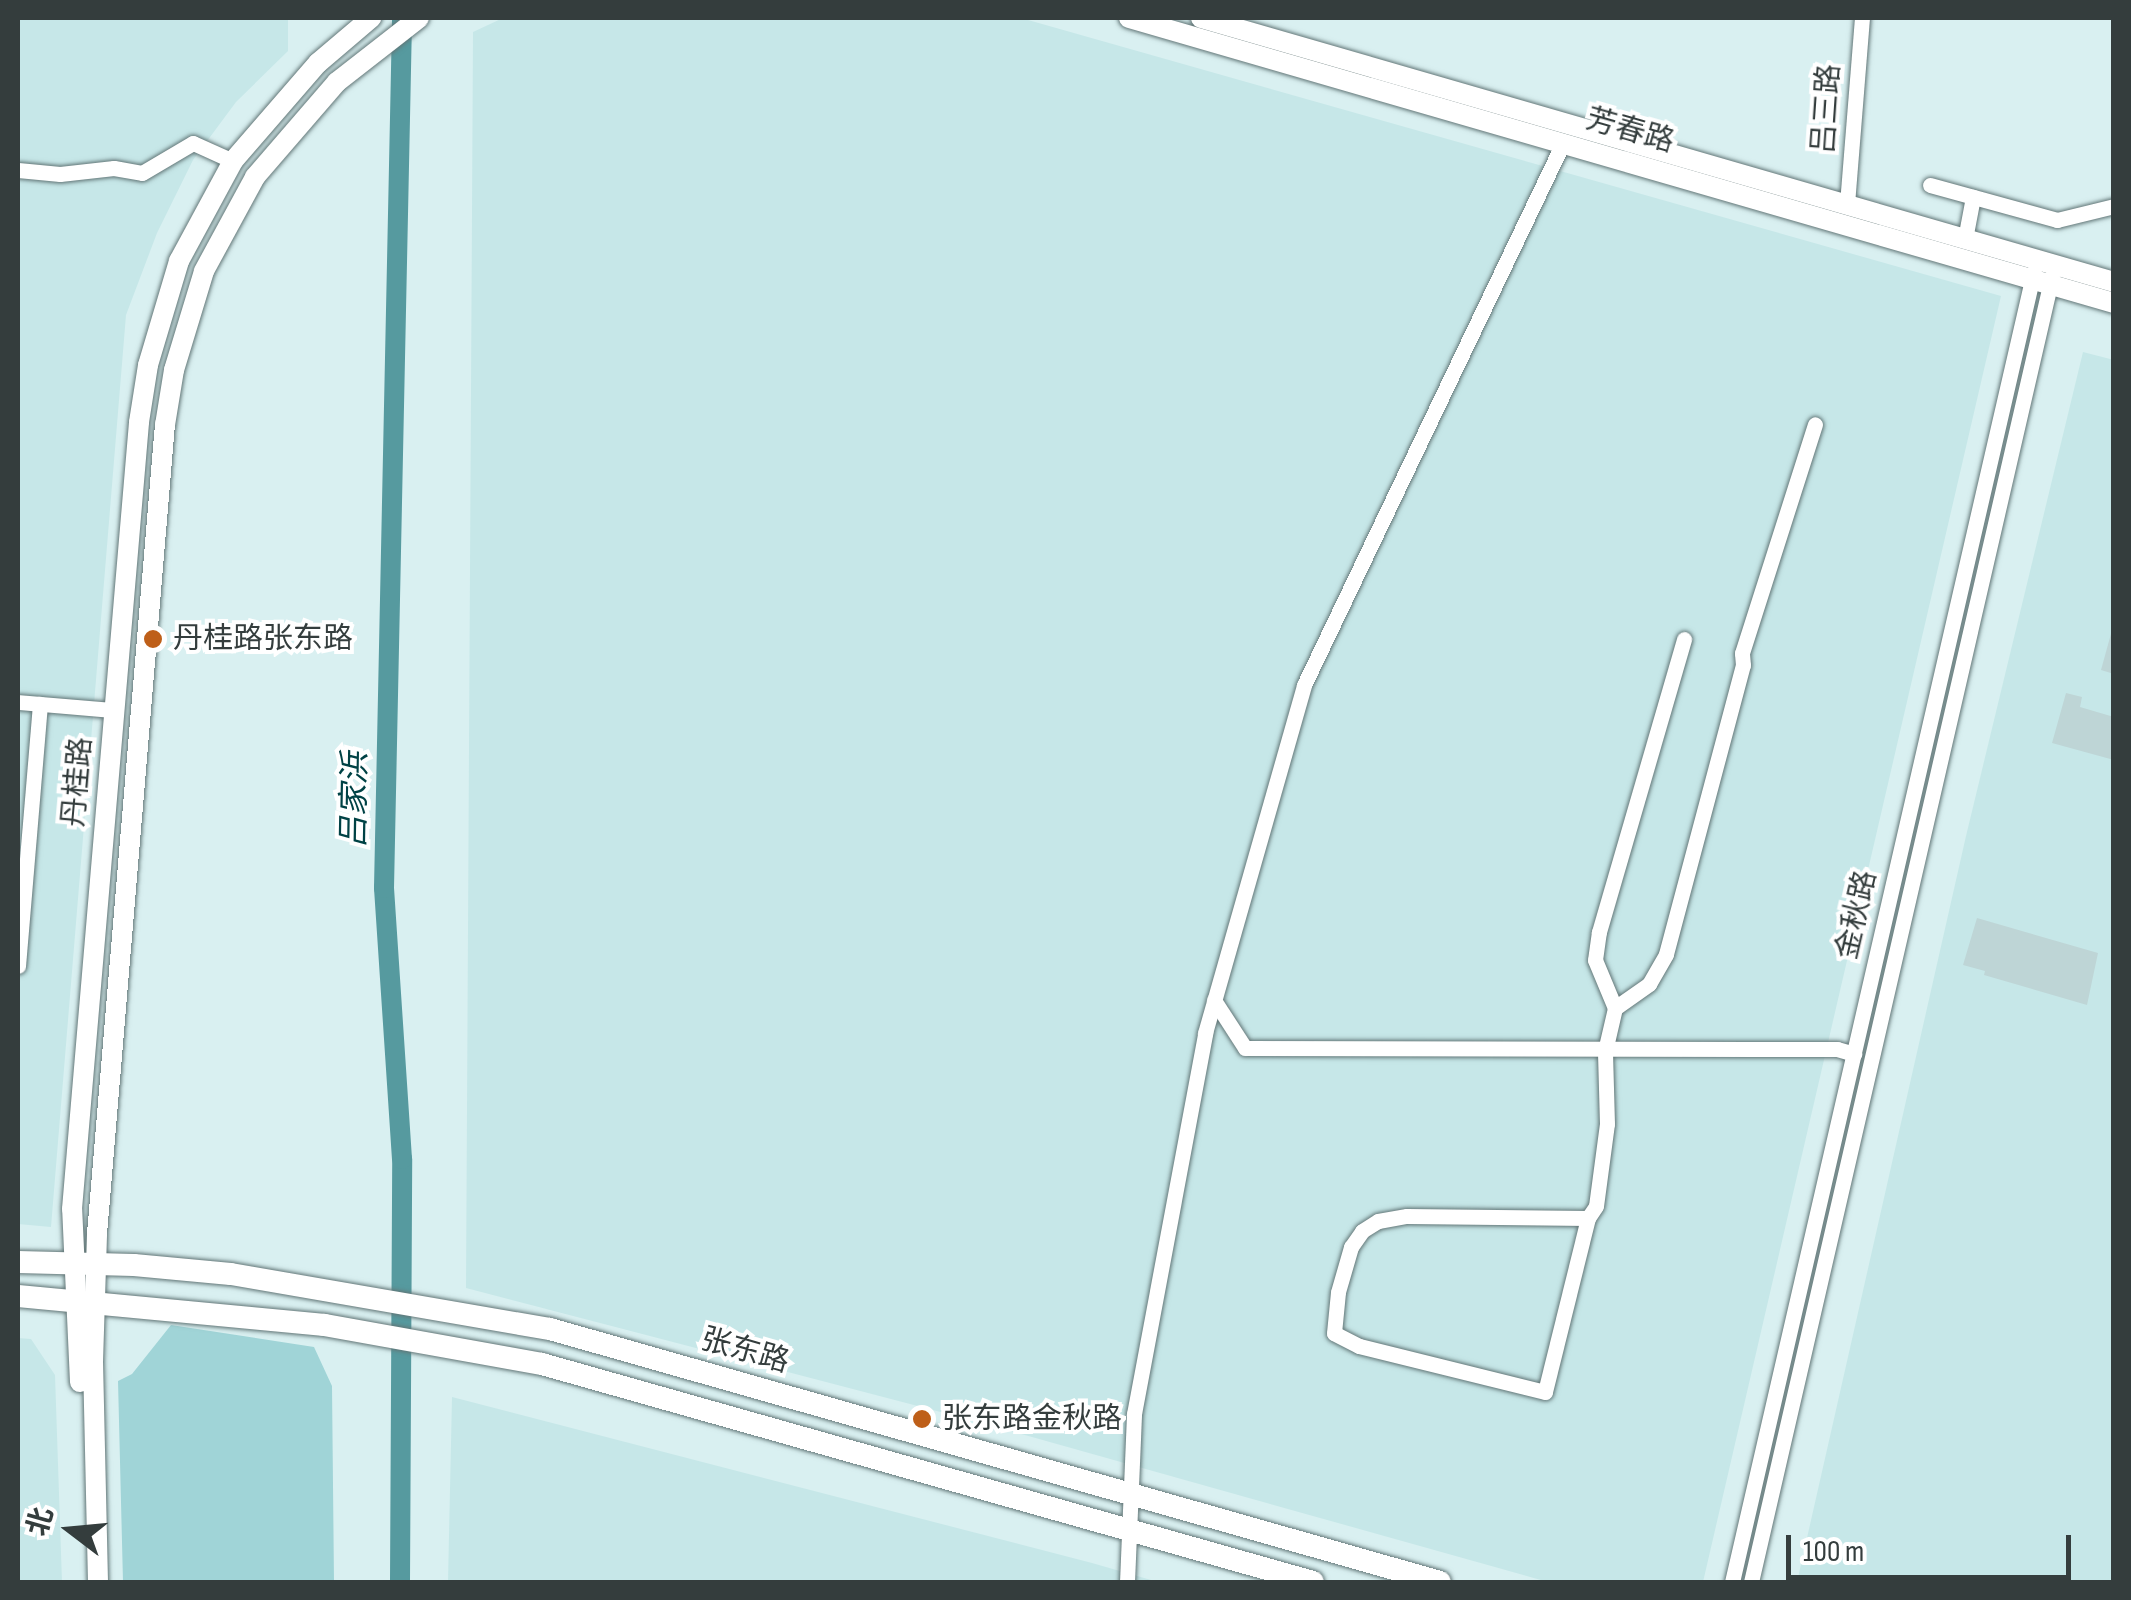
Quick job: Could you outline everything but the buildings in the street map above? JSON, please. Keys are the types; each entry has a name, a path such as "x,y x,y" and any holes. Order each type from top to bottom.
{"main road":[{"name":"张东路","path":"18,1262 214,1272 471,1314 628,1349 1440,1582"},
{"path":"18,1296 326,1325 471,1350 620,1383 1313,1582"}],"street":[{"name":"丹桂路","path":"85,1264 72,1209 148,365 180,261 233,161 270,113 371,18"},
{"name":"丹桂路","path":"84,1582 85,1264 165,425 174,370 204,271 227,224 267,162 337,82 419,18"},
{"name":"芳春路","path":"1130,18 1563,142 2043,272 2114,282"},
{"name":"芳春路","path":"1202,18 1965,239 2114,302"},
{"name":"吕三路","path":"1847,204 1862,18"},
{"path":"1126,1582 1134,1414 1214,1000 1304,685 1563,142"},
{"path":"18,170 60,174 114,168 142,173 193,143 233,161"},
{"path":"1930,185 2058,220 2114,206"},
{"path":"1965,239 1973,197"},
{"name":"金秋路","path":"1732,1582 1854,1054 2043,272"},
{"name":"金秋路","path":"1751,1582 2043,272"},
{"path":"1615,1008 1649,984 1666,954 1743,665 1742,653 1815,424"},
{"path":"1588,1218 1407,1216 1378,1221 1362,1230 1351,1247 1338,1292 1334,1333 1359,1346 1545,1392 1588,1218 1596,1206 1607,1124 1606,1051 1615,1008 1595,960 1599,932 1684,639"},
{"path":"18,702 114,710"},
{"path":"18,966 40,704"},
{"path":"1214,1000 1245,1048 1838,1049 1854,1054"},
{"name":"丹桂路","path":"85,1301 98,1582"}],"shaded area":[{"path":"18,18 288,18 288,51 236,102 193,160 157,233 126,315 51,1227 18,1224"},
{"path":"503,18 1021,18 2001,296 1703,1582 1548,1582 975,1421 466,1288 473,32"},
{"path":"2083,352 2114,360 2113,1582 1797,1582 1966,836"},
{"path":"171,1325 314,1347 332,1386 334,1582 123,1582 118,1381 132,1374"},
{"path":"18,1338 31,1339 55,1375 62,1582 18,1582"},
{"path":"452,1397 1092,1563 1158,1582 448,1582"}],"waterway":[{"name":"吕家浜","path":"400,1582 402,1159 384,888 402,18"}],"place":[{"name":"丹桂路张东路","path":"153,639"},
{"name":"张东路金秋路","path":"922,1419"}]}
